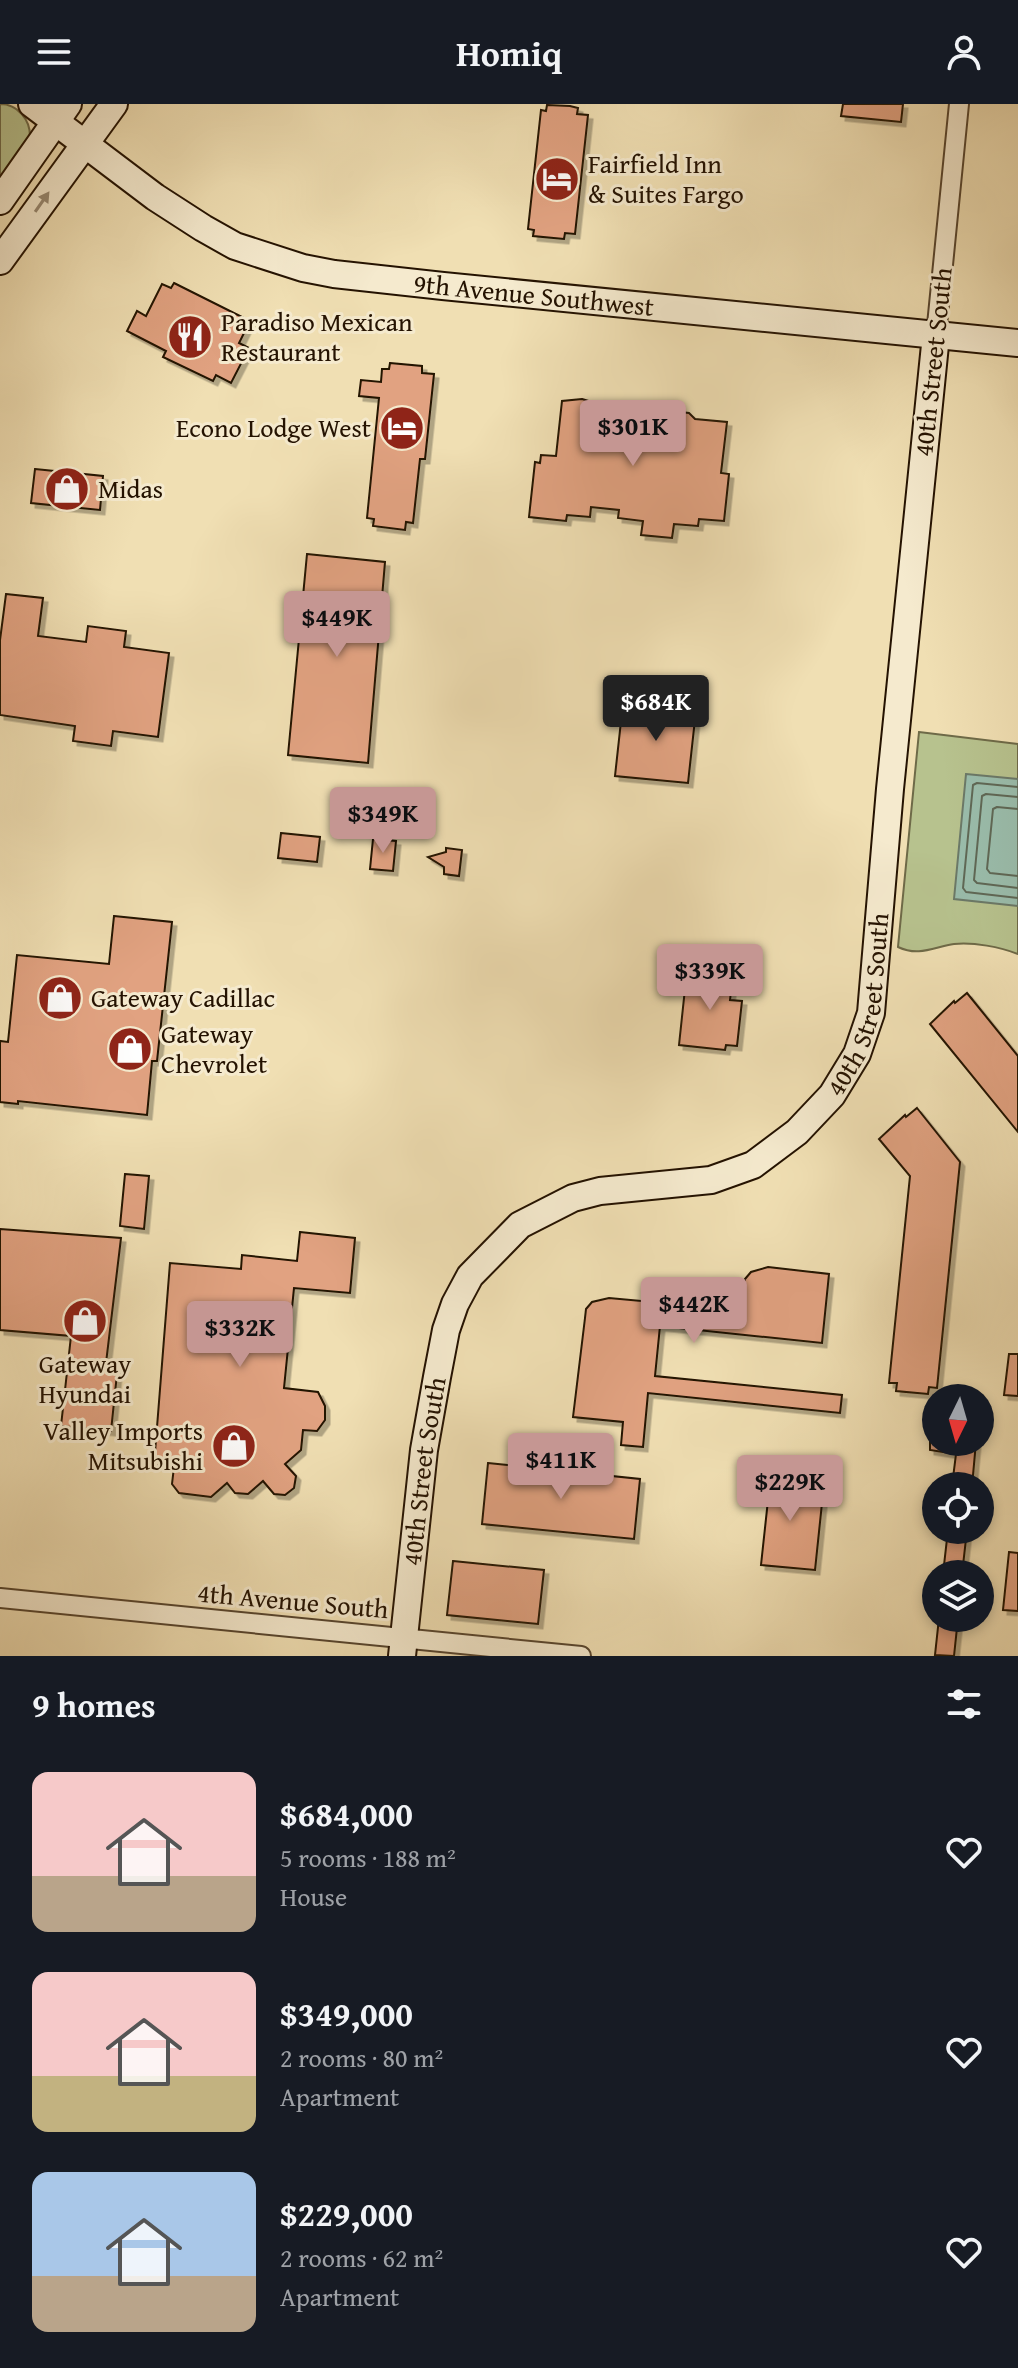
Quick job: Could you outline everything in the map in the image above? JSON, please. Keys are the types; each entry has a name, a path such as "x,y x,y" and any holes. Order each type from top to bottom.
{"street":[{"name":"9th Avenue Southwest","path":"32,104 62,113 85,144 203,228 235,246 303,268 428,284 1018,343"},
{"path":"0,261 114,104"},
{"name":"40th Street South","path":"403,1647 424,1450 446,1330 470,1276 520,1225 573,1198 600,1191 711,1180 753,1165 797,1132 823,1104 857,1054 871,1013 890,789 959,104"},
{"path":"0,201 62,113"},
{"name":"4th Avenue South","path":"0,1598 403,1647 581,1656"}],"green space":[{"path":"0,104 22,114 30,136 0,184"},
{"path":"919,732 1018,744 1018,954 970,944 920,951 898,947"}],"water":[{"path":"966,774 1018,779 1018,906 954,899"}],"building":[{"path":"843,104 903,104 901,122 841,116"},
{"name":"Fairfield Inn & Suites Fargo","path":"547,105 570,106 578,108 577,114 588,115 575,234 565,233 564,239 533,236 534,230 528,229 541,110 546,111"},
{"name":"Paradiso Mexican Restaurant","path":"174,283 250,321 239,343 249,348 231,383 216,375 213,381 163,357 166,351 127,331 137,311 146,316 162,284 171,288"},
{"name":"Econo Lodge West","path":"390,363 422,366 422,373 434,374 425,459 420,459 413,523 406,522 405,530 373,526 374,519 367,518 379,398 359,396 361,380 381,382 382,369 389,369"},
{"path":"582,399 602,405 602,409 644,414 652,409 689,413 695,419 727,422 721,473 729,474 724,521 699,519 698,526 674,524 672,538 641,535 643,521 618,518 619,510 591,507 590,517 567,515 566,521 529,517 535,462 540,463 541,455 556,456 562,401"},
{"name":"Midas","path":"35,469 103,476 100,510 31,503"},
{"path":"307,554 385,562 368,763 288,755"},
{"path":"6,594 43,598 38,636 86,642 88,626 126,631 124,647 169,653 158,737 113,731 111,746 73,741 75,726 0,715 0,640"},
{"path":"623,703 696,710 688,783 615,776"},
{"path":"281,833 320,837 317,862 278,858"},
{"path":"373,839 396,841 393,871 370,869"},
{"path":"446,848 462,850 459,876 444,874 444,867 428,857 446,852"},
{"path":"114,916 172,922 157,1061 152,1061 147,1115 18,1101 18,1104 0,1102 0,1041 8,1042 17,955 109,964"},
{"path":"687,970 733,975 730,1000 742,1001 737,1046 726,1045 725,1050 679,1045"},
{"path":"967,993 1018,1056 1018,1132 930,1024"},
{"path":"917,1108 960,1162 937,1384 922,1384 922,1393 896,1391 897,1383 889,1383 910,1176 879,1139"},
{"path":"125,1174 149,1176 144,1229 120,1226"},
{"path":"0,1229 121,1238 106,1363 118,1364 111,1431 61,1426 71,1336 0,1330"},
{"path":"300,1232 355,1238 350,1293 294,1288 284,1388 318,1392 325,1406 325,1420 317,1431 303,1430 301,1450 285,1464 296,1476 294,1488 285,1495 274,1494 263,1481 248,1494 235,1493 227,1483 211,1497 179,1493 172,1484 174,1467 154,1465 170,1263 241,1269 242,1255 297,1261"},
{"path":"768,1267 829,1274 822,1343 660,1326 655,1376 842,1395 840,1413 648,1393 643,1447 621,1445 623,1422 573,1417 586,1309 592,1302 609,1298 663,1303 665,1294 678,1283 743,1289 745,1279 751,1272"},
{"path":"1009,1354 1018,1354 1018,1396 1004,1395"},
{"path":"956,1456 975,1456 973,1472 954,1472"},
{"path":"488,1463 640,1479 634,1539 482,1524"},
{"path":"772,1463 800,1466 797,1501 822,1503 815,1570 761,1565"},
{"path":"946,1544 965,1544 964,1560 945,1560"},
{"path":"1009,1552 1018,1553 1018,1611 1003,1610"},
{"path":"453,1561 544,1570 538,1624 447,1615"},
{"path":"937,1632 957,1632 954,1656 935,1655"}],"place":[{"name":"Fairfield Inn & Suites Fargo","path":"557,179"},
{"name":"Paradiso Mexican Restaurant","path":"190,337"},
{"name":"Econo Lodge West","path":"402,428"},
{"name":"Midas","path":"67,489"},
{"name":"Gateway Cadillac","path":"60,998"},
{"name":"Gateway Chevrolet","path":"130,1049"},
{"name":"Gateway Hyundai","path":"85,1321"},
{"name":"Valley Imports Mitsubishi","path":"234,1446"}]}
